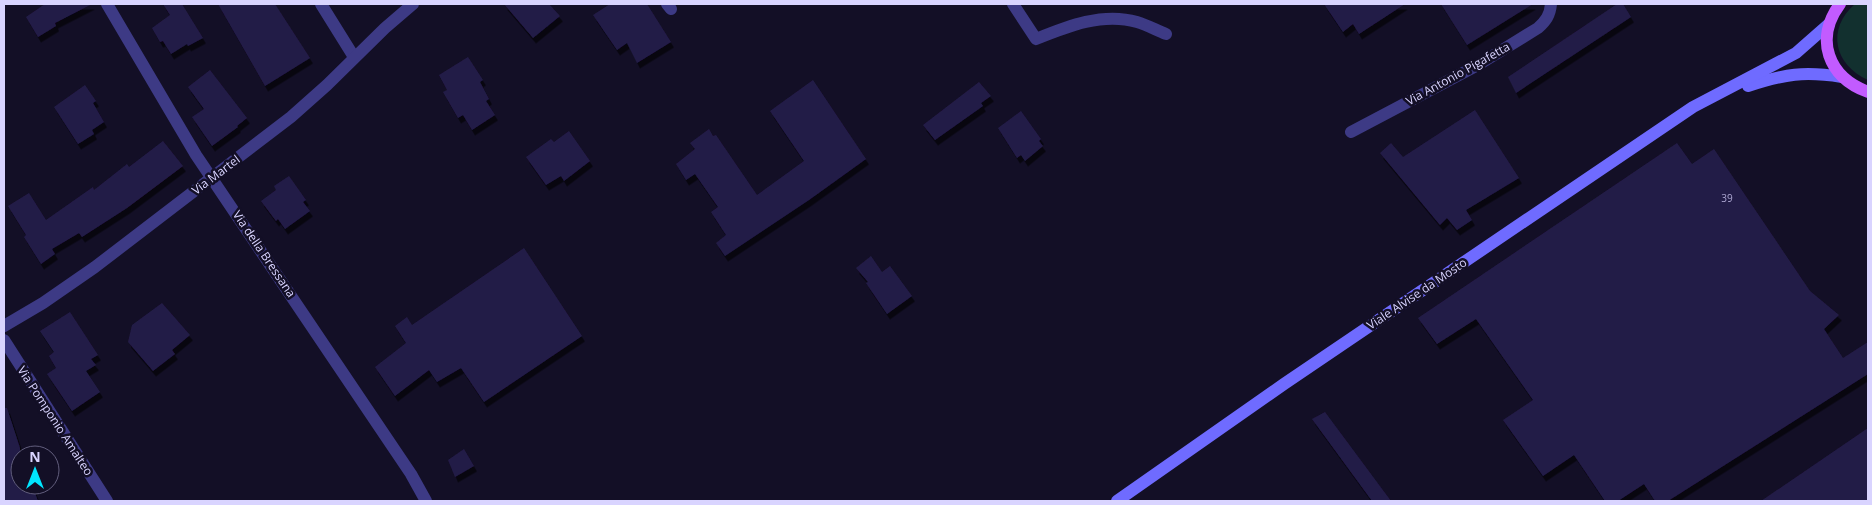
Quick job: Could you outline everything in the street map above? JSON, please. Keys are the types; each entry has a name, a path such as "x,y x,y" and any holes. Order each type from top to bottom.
{"main road":[{"path":"1840,4 1829,24 1826,38 1828,53 1842,77 1855,87 1868,92"},
{"name":"Viale Alvise da Mosto","path":"1117,501 1284,384 1693,107 1796,53 1829,24"},
{"name":"Viale Alvise da Mosto","path":"1722,93 1802,73 1842,77"}],"street":[{"name":"Via della Bressana","path":"107,4 196,154 411,474 426,501"},
{"path":"321,4 354,57"},
{"name":"Via Martel","path":"4,326 95,267 291,117 413,4"},
{"path":"1013,4 1036,39 1070,25 1104,18 1136,22 1166,34"},
{"name":"Via Antonio Pigafetta","path":"1351,132 1478,66 1538,28 1546,20 1551,4"},
{"name":"Via Pomponio Amalteo","path":"4,340 107,501"}],"green space":[{"path":"1855,4 1868,4 1868,80 1856,73 1848,65 1841,56 1838,46 1837,35 1840,24"}],"building":[{"path":"45,4 92,4 55,23 56,26 38,37 26,17"},
{"path":"163,4 182,4 203,38 188,46 187,44 171,54 163,41 160,42 152,28 170,15"},
{"path":"218,4 275,4 310,58 265,86"},
{"path":"504,4 549,4 560,16 533,38"},
{"path":"610,4 647,4 671,42 637,63 627,43 617,50 593,15"},
{"path":"1324,4 1405,4 1359,34 1353,24 1343,32"},
{"path":"1441,4 1533,4 1467,45"},
{"path":"1617,4 1623,4 1631,17 1516,93 1508,77"},
{"path":"468,57 483,80 480,82 489,99 486,101 495,115 472,130 463,115 458,118 443,92 447,90 439,75"},
{"path":"210,70 247,118 212,146 192,117 204,109 188,87"},
{"path":"813,80 866,159 725,256 716,243 726,235 711,212 718,207 695,174 686,180 676,164 695,149 690,143 709,129 713,136 716,135 757,195 804,161 770,111"},
{"path":"979,82 991,96 981,103 983,106 935,140 923,125"},
{"path":"85,85 96,101 93,103 104,122 92,130 94,134 78,144 54,107"},
{"path":"1475,110 1519,178 1466,210 1472,220 1457,230 1447,218 1440,225 1380,153 1391,143 1403,157"},
{"path":"1021,111 1041,139 1039,141 1043,146 1025,161 1021,155 1017,158 998,128"},
{"path":"569,131 590,161 564,181 561,176 546,185 526,157 551,139 554,142"},
{"path":"163,141 183,166 127,208 82,237 79,233 52,249 55,254 41,264 8,206 29,193 46,220 93,187 94,190 127,164 129,167"},
{"path":"1677,143 1692,164 1714,149 1810,291 1839,315 1824,329 1843,358 1868,342 1868,374 1668,501 1655,501 1644,484 1618,501 1605,501 1574,455 1543,476 1503,420 1533,400 1476,319 1437,344 1418,318"},
{"path":"289,176 306,200 303,202 310,211 285,229 278,219 276,221 261,201 276,190 274,186"},
{"path":"524,248 582,336 484,402 461,368 437,382 429,370 395,396 375,367 406,343 395,326 407,317 412,325"},
{"path":"871,256 882,272 890,266 912,296 887,314 866,283 868,282 856,268"},
{"path":"162,303 190,335 172,350 175,354 153,371 128,342 132,325"},
{"path":"70,312 98,355 91,359 96,365 86,371 100,392 72,411 47,374 56,368 49,356 54,352 40,331"},
{"path":"4,408 7,408 19,445 10,445 10,495 36,495 38,501 4,501"},
{"path":"1325,412 1391,501 1372,501 1312,419"},
{"path":"1868,428 1868,501 1761,501"},
{"path":"464,449 474,466 455,477 448,460"}]}
